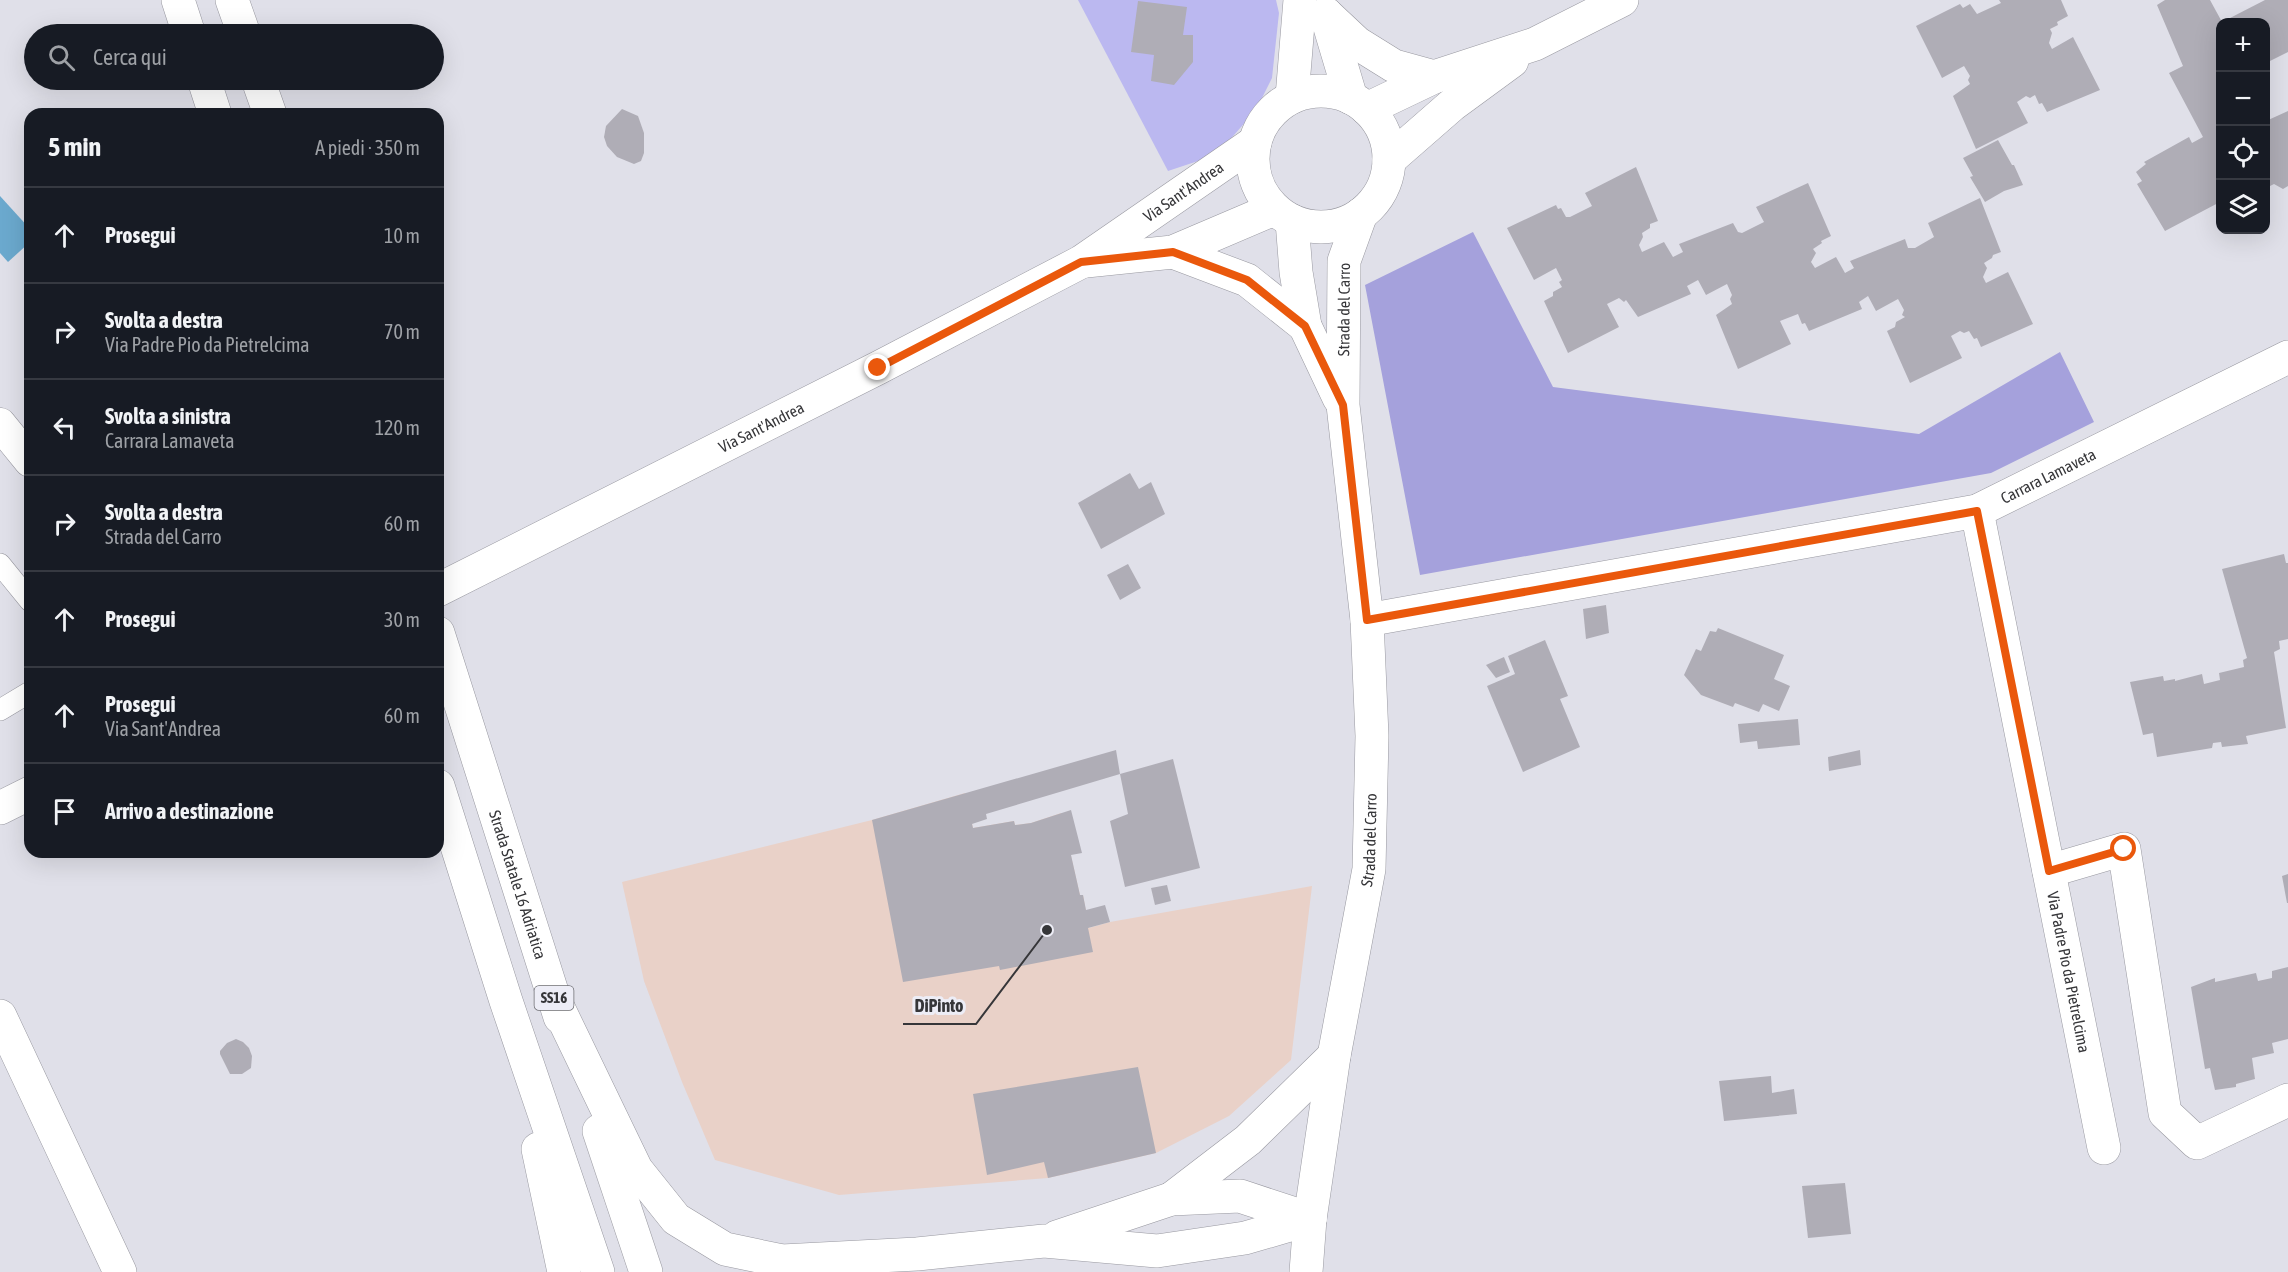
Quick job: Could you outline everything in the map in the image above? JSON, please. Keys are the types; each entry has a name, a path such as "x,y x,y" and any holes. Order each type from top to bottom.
{"main road":[{"path":"178,0 186,24"},
{"path":"232,0 240,24"},
{"path":"1359,103 1535,44 1622,0"},
{"path":"1315,5 1357,43 1394,66 1434,76"},
{"path":"1292,97 1315,5"},
{"path":"1283,215 1309,226 1327,227 1345,223 1361,214 1376,200 1386,181 1389,160 1386,141 1379,124 1359,103 1315,5"},
{"path":"1389,160 1452,105 1535,44"},
{"path":"207,90 213,108"},
{"path":"262,90 268,108"},
{"name":"Via Sant'Andrea","path":"1081,262 1173,252 1283,215 1263,195 1256,178 1253,160 1255,142 1262,123 1276,108 1292,97 1311,92 1332,92 1359,103"},
{"name":"Via Sant'Andrea","path":"444,587 878,368 1081,262 1255,142"},
{"name":"Strada del Carro","path":"1306,1272 1310,1220 1334,1056 1369,869 1372,736 1367,620 1343,405 1344,261 1361,214"},
{"name":"Strada del Carro","path":"1283,215 1305,326 1343,405"},
{"path":"1173,252 1247,280 1305,326"},
{"name":"Carrara Lamaveta","path":"1367,620 1977,511 2288,357"},
{"name":"Via Padre Pio da Pietrelcima","path":"1977,511 2104,1148"},
{"name":"Strada Statale 16 Adriatica","path":"444,652 554,997 646,1272"},
{"path":"0,808 24,796"},
{"name":"SS16","path":"444,805 506,1001 598,1272"},
{"path":"2049,871 2124,849 2165,1113 2197,1143 2288,1100"},
{"path":"554,997 636,1170 676,1219 725,1249 782,1262 917,1254 1044,1241 1157,1251 1245,1238 1310,1220"},
{"path":"506,1001 564,1272"},
{"path":"0,1014 120,1272"},
{"path":"1172,1198 1248,1140 1334,1056"},
{"path":"968,1272 1044,1241 1172,1198 1240,1196 1310,1220"},
{"path":"1157,1251 1187,1272"}],"street":[{"path":"0,424 24,454"}],"lane":[{"path":"0,564 24,593"},
{"path":"0,710 24,696"}],"shaded area":[{"path":"1078,0 1276,0 1279,13 1272,78 1256,110 1227,143 1204,159 1168,171"},
{"path":"0,196 24,222 24,247 8,262 0,253"},
{"path":"1473,232 1553,387 1919,434 2060,352 2094,422 1991,473 1420,575 1365,285"},
{"path":"965,793 973,828 1014,821 1015,825 1031,823 1061,813 1080,895 1083,895 1089,928 1110,922 1312,886 1291,1060 1229,1116 1156,1153 1048,1178 839,1195 715,1160 682,1082 644,981 622,882 872,820"}],"building":[{"path":"1999,0 2061,0 2068,16 2050,29 2052,33 2049,43 2052,49 2073,37 2100,90 2047,112 2042,103 2039,104 2035,95 2030,98 2026,96 2017,102 2028,123 1976,149 1953,96 1970,84 1968,80 1970,76 1964,66 1942,78 1916,26 1960,4 1963,8 1970,4 1977,14 2001,3"},
{"path":"2165,0 2210,0 2220,18 2216,18 2216,204 2165,231 2137,184 2142,181 2136,172 2146,164 2144,162 2189,137 2192,143 2203,137 2169,73 2183,66 2157,5"},
{"path":"2265,0 2288,0 2288,52 2270,61 2270,18 2230,18"},
{"path":"1138,1 1187,7 1183,35 1193,35 1193,62 1174,85 1151,81 1154,55 1131,52"},
{"path":"622,109 638,116 644,133 644,153 641,161 634,164 617,157 607,146 604,137 606,126"},
{"path":"2288,111 2288,186 2283,189 2274,184 2270,186 2270,119"},
{"path":"1998,140 2014,165 2023,185 2004,191 1985,202 1970,177 1973,176 1963,158"},
{"path":"1636,167 1658,221 1650,224 1650,228 1642,233 1643,237 1639,245 1642,252 1664,242 1673,257 1683,252 1679,244 1733,223 1738,232 1742,233 1764,222 1756,207 1808,183 1831,236 1821,241 1822,243 1813,249 1816,253 1811,262 1815,268 1836,257 1845,273 1854,268 1850,261 1905,239 1908,248 1915,248 1934,237 1928,223 1980,198 2001,252 1993,255 1984,263 1987,268 1983,277 1986,283 2008,272 2033,324 1981,347 1977,338 1974,339 1969,331 1964,333 1960,331 1951,336 1962,358 1910,383 1887,331 1905,317 1902,315 1904,310 1898,299 1876,311 1868,296 1859,302 1862,309 1809,331 1805,323 1802,324 1798,314 1780,321 1791,344 1738,369 1716,315 1732,304 1730,299 1732,295 1727,284 1706,295 1698,280 1687,286 1691,294 1638,317 1626,300 1624,302 1619,298 1607,304 1619,327 1568,353 1544,301 1562,287 1559,282 1562,280 1556,268 1534,280 1507,228 1556,205 1558,209 1561,208 1566,217 1570,217 1592,206 1585,193"},
{"path":"1130,473 1139,489 1151,482 1165,514 1101,549 1078,503"},
{"path":"2284,554 2286,563 2288,563 2288,639 2279,641 2280,649 2274,652 2286,728 2246,736 2248,744 2222,747 2221,742 2213,743 2212,748 2157,757 2153,733 2143,735 2130,682 2163,676 2164,681 2175,679 2175,681 2202,674 2204,684 2220,680 2219,673 2244,667 2243,660 2247,658 2222,569"},
{"path":"1128,564 1141,588 1120,600 1107,575"},
{"path":"1606,605 1609,633 1586,639 1583,609"},
{"path":"1718,628 1784,655 1774,679 1790,686 1779,711 1763,704 1759,712 1735,703 1733,707 1701,695 1684,675 1696,649 1701,651 1710,631 1716,632"},
{"path":"1545,640 1568,696 1560,699 1580,747 1523,772 1487,686 1515,674 1508,656"},
{"path":"1504,657 1510,672 1496,678 1486,665"},
{"path":"1798,719 1800,745 1758,749 1757,741 1740,743 1738,724"},
{"path":"1116,750 1120,774 986,814 987,819 972,824 973,828 1014,821 1015,825 1031,823 1071,810 1082,853 1071,855 1080,895 1083,895 1086,910 1105,905 1110,922 1088,928 1093,952 1000,970 999,966 903,982 872,820"},
{"path":"1860,750 1861,765 1829,771 1828,757"},
{"path":"1173,759 1200,868 1125,887 1110,821 1128,814 1120,774"},
{"path":"2288,874 2288,903 2287,903 2282,876"},
{"path":"1167,885 1171,901 1155,905 1151,888"},
{"path":"2288,967 2288,1039 2272,1043 2274,1053 2252,1058 2255,1079 2236,1084 2236,1087 2215,1090 2210,1068 2205,1069 2191,987 2215,978 2215,982 2256,973 2258,981 2272,978 2272,971"},
{"path":"236,1039 249,1048 252,1056 251,1068 242,1074 230,1074 220,1051 227,1043"},
{"path":"1138,1067 1156,1153 1048,1178 1044,1162 987,1175 973,1094"},
{"path":"1771,1076 1772,1093 1794,1089 1797,1114 1724,1121 1719,1081"},
{"path":"1845,1183 1851,1234 1808,1238 1802,1186"}],"place":[{"name":"DiPinto","path":"1047,930"}],"route":[{"path":"878,368 1081,262 1173,252 1247,280 1305,326 1343,405 1367,620 1977,511 2049,871 2124,849"}]}
